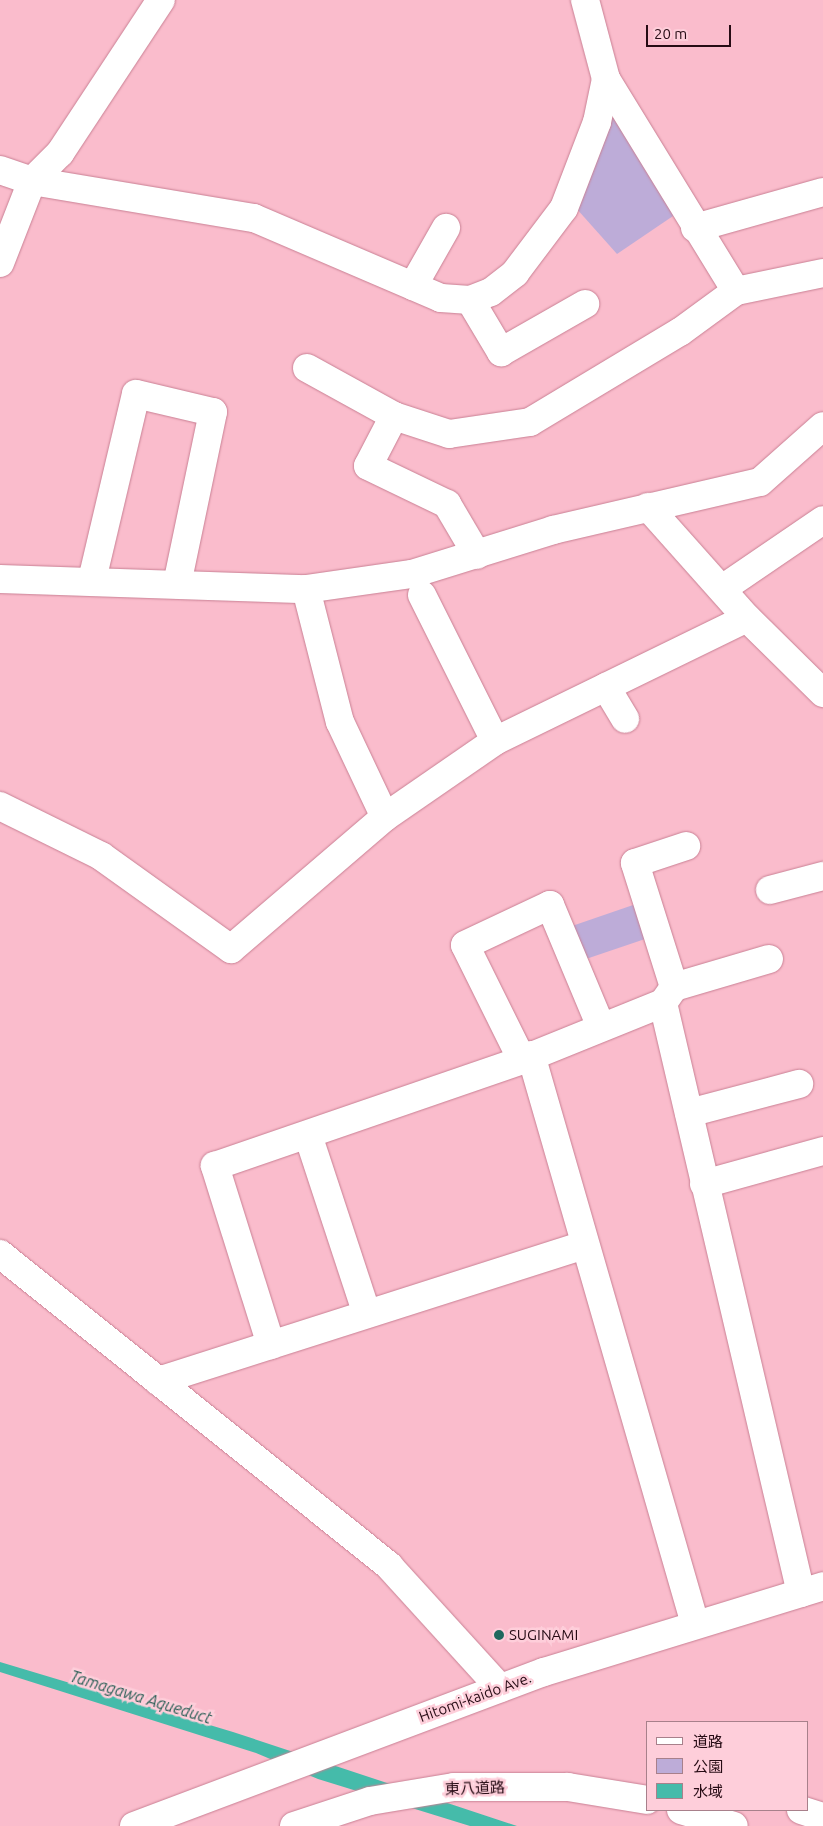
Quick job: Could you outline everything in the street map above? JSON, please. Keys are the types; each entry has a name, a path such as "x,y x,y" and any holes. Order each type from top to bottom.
{"street":[{"path":"0,263 32,181 60,153 161,0"},
{"path":"592,2 606,80 695,228 736,291"},
{"path":"0,170 32,181 254,218 441,298 470,300 492,292 515,272 564,208 596,122 606,80"},
{"path":"695,228 823,192"},
{"path":"413,286 446,228"},
{"path":"307,368 394,416 449,434 530,422 680,332 703,313 736,291 823,273"},
{"path":"470,300 501,352 585,304"},
{"path":"92,580 136,394 214,412 177,584"},
{"path":"394,416 368,466 447,504 477,555"},
{"path":"0,579 92,580 306,589 412,574 648,507 725,494 760,482 823,426"},
{"path":"648,507 747,618 823,693"},
{"path":"722,589 823,520"},
{"path":"306,589 340,722 384,817"},
{"path":"422,595 495,741"},
{"path":"0,806 101,856 231,948 384,817 495,741 747,618"},
{"path":"606,687 626,719"},
{"path":"686,846 635,864 668,995 704,1184 812,1590"},
{"path":"770,890 823,876"},
{"path":"601,1027 550,905 465,945 526,1058 584,1246 695,1624"},
{"path":"271,1345 216,1166 526,1058 601,1027 668,995 769,960"},
{"path":"689,1113 799,1084"},
{"path":"308,1135 367,1314"},
{"path":"704,1184 823,1151"},
{"path":"158,1381 584,1246"},
{"path":"0,1254 389,1566 500,1688"},
{"name":"Hitomi-kaido Ave.","path":"134,1826 500,1688 695,1624 812,1590"},
{"name":"東八道路","path":"294,1826 370,1801 492,1786 568,1787 646,1800"},
{"path":"684,1811 734,1826"},
{"path":"805,1811 823,1816"}],"green space":[{"path":"604,116 617,119 676,214 617,254 576,208"},
{"path":"636,904 648,938 583,960 572,926"}],"water":[{"path":"0,1662 233,1732 517,1826 470,1826 318,1779 256,1753 0,1672"}],"place":[{"name":"SUGINAMI","path":"499,1635"}],"water label":[{"name":"Tamagawa Aqueduct","path":"141,1697"}]}
